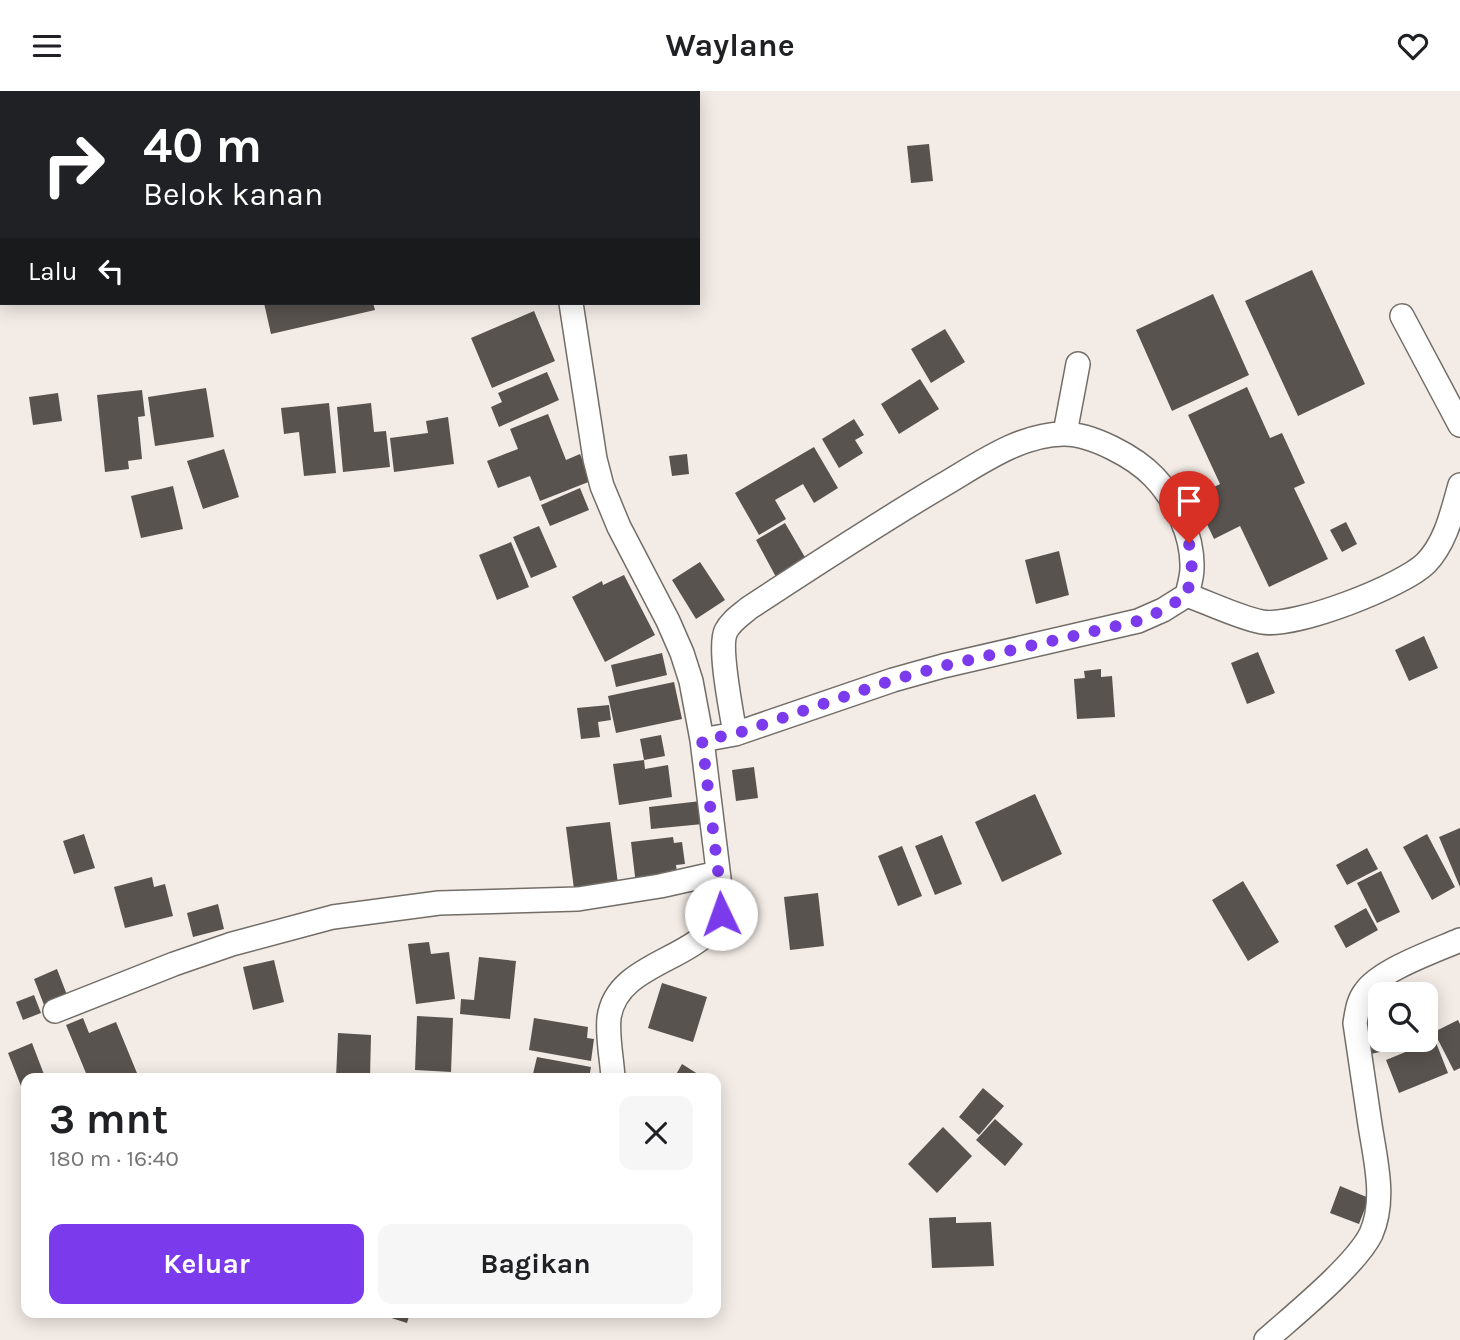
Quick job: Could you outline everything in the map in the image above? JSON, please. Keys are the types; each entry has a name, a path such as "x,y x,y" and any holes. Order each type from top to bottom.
{"street":[{"path":"571,305 595,459 602,486 619,527 682,653 691,681 702,740 722,903 716,926 706,936 643,972 628,984 615,1000 609,1019 613,1073"},
{"path":"1402,316 1460,425"},
{"path":"1065,433 1078,365"},
{"path":"702,740 735,734 893,680 1138,621 1163,610 1187,595 1192,569 1189,543 1181,518 1166,490 1147,469 1097,441 1065,433 1037,438 1005,449 879,523 749,608 732,622 724,633 723,649 735,734"},
{"path":"1187,595 1262,622 1297,620 1337,607 1410,576 1425,563 1444,536 1460,485"},
{"path":"55,1011 232,944 333,917 439,903 597,896 718,873"},
{"path":"1266,1340 1352,1259 1370,1235 1378,1213 1379,1184 1355,1023 1357,1007 1364,992 1380,977 1460,940"}],"building":[{"path":"929,144 933,181 911,183 907,146"},
{"path":"1312,270 1365,384 1298,416 1245,301"},
{"path":"1213,294 1249,375 1172,411 1136,330"},
{"path":"264,305 374,305 375,310 271,334"},
{"path":"534,311 555,361 492,388 471,338"},
{"path":"945,329 965,362 931,383 911,349"},
{"path":"547,372 559,400 499,427 491,407 502,402 498,393"},
{"path":"920,379 939,409 899,434 881,404"},
{"path":"1247,387 1270,438 1282,433 1305,483 1294,488 1328,559 1269,587 1240,526 1214,539 1194,497 1220,484 1188,415"},
{"path":"206,388 214,437 155,446 148,397"},
{"path":"142,390 145,416 138,417 142,459 128,461 129,469 105,472 97,395"},
{"path":"58,393 62,421 33,425 29,397"},
{"path":"329,403 336,473 304,476 299,432 284,434 281,408"},
{"path":"371,403 374,432 386,431 390,467 343,472 337,407"},
{"path":"548,414 566,460 580,454 591,481 540,501 530,476 498,488 487,461 518,449 510,429"},
{"path":"448,417 454,464 394,472 390,438 428,433 426,421"},
{"path":"854,419 864,435 855,440 863,453 839,468 822,439"},
{"path":"814,447 838,488 814,503 803,484 775,500 786,519 759,535 735,493"},
{"path":"224,449 239,497 203,509 187,461"},
{"path":"687,454 689,474 672,476 669,456"},
{"path":"173,486 183,529 141,538 131,496"},
{"path":"580,488 589,510 550,526 541,505"},
{"path":"1346,522 1357,544 1342,552 1330,530"},
{"path":"785,523 806,559 776,577 756,540"},
{"path":"539,526 557,567 531,578 513,537"},
{"path":"511,542 529,587 497,600 479,555"},
{"path":"1059,551 1069,595 1036,604 1025,560"},
{"path":"700,562 725,600 696,619 672,580"},
{"path":"624,575 655,635 605,662 572,597 602,581 603,585"},
{"path":"1424,636 1438,668 1409,681 1395,650"},
{"path":"1258,652 1275,693 1247,704 1231,663"},
{"path":"662,653 667,675 616,687 611,665"},
{"path":"1101,669 1101,677 1112,676 1115,717 1077,719 1074,679 1085,678 1084,671"},
{"path":"674,682 682,719 616,733 608,696"},
{"path":"609,705 611,720 598,722 600,737 581,739 577,708"},
{"path":"661,735 665,756 644,760 640,739"},
{"path":"644,760 645,769 668,765 672,797 619,805 613,764"},
{"path":"754,767 758,798 736,801 732,770"},
{"path":"1035,794 1062,854 1002,882 975,822"},
{"path":"701,801 703,824 651,829 649,807"},
{"path":"610,822 618,884 574,889 566,827"},
{"path":"1460,828 1460,887 1439,837"},
{"path":"84,834 95,868 74,874 63,841"},
{"path":"1427,834 1455,887 1432,900 1403,847"},
{"path":"942,835 962,884 935,895 915,846"},
{"path":"673,837 674,843 682,842 685,864 676,865 678,880 636,885 631,842"},
{"path":"902,846 922,896 898,906 878,856"},
{"path":"1367,848 1378,869 1347,885 1336,865"},
{"path":"1381,871 1400,912 1377,923 1357,883"},
{"path":"152,877 154,887 165,884 173,916 125,928 114,887"},
{"path":"1243,881 1279,942 1248,961 1212,900"},
{"path":"818,893 824,946 790,950 784,897"},
{"path":"218,904 224,929 193,937 187,913"},
{"path":"1366,908 1378,930 1346,948 1334,926"},
{"path":"429,942 431,954 449,952 455,999 416,1004 408,944"},
{"path":"479,957 516,961 510,1019 460,1014 461,999 474,1000"},
{"path":"274,960 284,1002 253,1010 243,967"},
{"path":"57,969 67,995 44,1005 34,979"},
{"path":"662,983 707,997 693,1042 648,1028"},
{"path":"34,995 41,1013 23,1020 16,1002"},
{"path":"417,1016 453,1018 451,1072 415,1070"},
{"path":"83,1018 89,1033 116,1022 137,1073 86,1073 66,1025"},
{"path":"534,1018 588,1027 587,1038 594,1039 591,1061 529,1050"},
{"path":"1458,1020 1460,1024 1460,1068 1454,1071 1438,1040 1438,1030"},
{"path":"1368,1022 1368,1052 1380,1052 1366,1055 1359,1024"},
{"path":"338,1033 371,1035 370,1073 336,1073"},
{"path":"32,1043 43,1073 21,1073 21,1086 8,1053"},
{"path":"1438,1048 1448,1073 1399,1093 1386,1060 1406,1052 1438,1052"},
{"path":"537,1057 591,1067 590,1073 533,1073"},
{"path":"682,1064 696,1073 677,1073"},
{"path":"983,1088 1004,1106 979,1135 959,1117"},
{"path":"995,1119 1023,1144 1005,1166 976,1140"},
{"path":"943,1127 972,1156 937,1193 908,1164"},
{"path":"1340,1186 1369,1198 1359,1224 1330,1213"},
{"path":"956,1217 956,1223 991,1222 994,1266 932,1268 929,1218"},
{"path":"391,1318 408,1318 407,1323"}],"route":[{"path":"721,914 722,903 702,740 735,734 893,680 943,666 1138,621 1187,595 1192,569 1189,543"}]}
